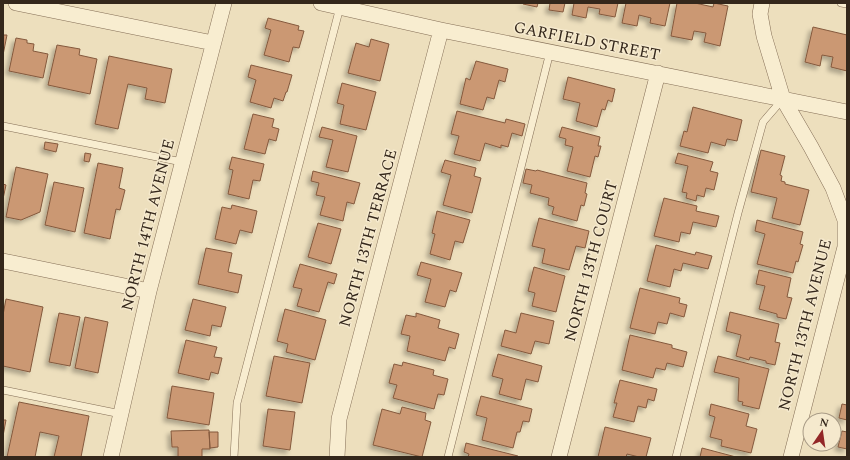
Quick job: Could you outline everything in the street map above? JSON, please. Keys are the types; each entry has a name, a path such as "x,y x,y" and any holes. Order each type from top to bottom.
{"street":[{"path":"16,3 213,43"},
{"name":"NORTH 14TH AVENUE","path":"111,457 149,291 224,3"},
{"name":"GARFIELD STREET","path":"321,3 441,30 847,112"},
{"name":"NORTH 13TH AVENUE","path":"762,3 760,14 764,36 783,99 833,188 845,220 845,247 791,457"},
{"name":"NORTH 13TH TERRACE","path":"337,457 339,419 441,30"},
{"name":"NORTH 13TH COURT","path":"559,457 658,73"},
{"path":"3,261 149,291"}],"lane":[{"path":"841,3 847,4"},
{"path":"234,457 237,403 340,7"},
{"path":"448,457 550,51"},
{"path":"676,457 736,220 763,122 783,99"},
{"path":"3,126 182,162"},
{"path":"3,390 121,414"}],"building":[{"path":"523,3 538,3 537,7"},
{"path":"550,3 565,3 563,12 549,10"},
{"path":"574,3 618,3 615,17 599,14 600,9 588,7 586,18 572,15"},
{"path":"626,3 670,3 665,26 650,23 651,18 639,15 637,26 622,23"},
{"path":"677,3 695,3 713,7 714,3 728,6 720,46 704,42 706,33 694,31 692,40 671,36"},
{"path":"268,18 299,26 298,30 304,31 299,48 293,47 289,62 264,55 271,30 265,28"},
{"path":"813,27 847,35 847,71 831,67 833,57 822,55 820,66 805,62"},
{"path":"3,35 7,35 3,55"},
{"path":"16,38 27,40 27,43 34,44 33,51 48,54 43,78 9,71"},
{"path":"371,39 389,44 380,81 348,73 356,43 369,47"},
{"path":"57,45 80,49 79,55 97,59 90,94 48,85"},
{"path":"109,56 172,69 165,103 145,99 147,88 128,84 118,129 95,124"},
{"path":"476,61 508,69 505,82 499,80 494,99 487,97 483,110 460,104 466,78 470,80"},
{"path":"251,65 292,75 283,101 274,98 271,108 250,102 256,80 248,77"},
{"path":"568,77 615,89 612,102 608,100 605,110 602,109 597,127 576,121 580,103 563,99"},
{"path":"342,83 376,92 366,130 340,124 344,105 337,103"},
{"path":"693,107 742,120 737,141 727,139 725,146 711,142 708,153 680,146 684,131 687,132"},
{"path":"457,111 505,123 506,119 525,124 522,136 512,133 508,147 501,145 501,148 485,143 480,161 454,154 459,136 451,134"},
{"path":"253,114 274,119 272,127 279,129 276,141 269,139 265,154 244,149"},
{"path":"322,127 357,136 348,172 326,167 333,140 319,137"},
{"path":"562,127 600,137 598,146 601,146 598,157 595,156 590,177 567,171 573,147 565,145 566,139 559,137"},
{"path":"45,142 58,144 56,152 44,149"},
{"path":"761,150 785,156 780,175 782,176 781,181 785,182 785,184 809,190 800,225 772,218 777,198 751,192"},
{"path":"85,153 91,154 89,162 84,161"},
{"path":"678,153 713,162 710,171 718,173 714,190 706,188 704,197 697,195 696,201 686,198 687,193 682,192 688,166 675,163"},
{"path":"232,157 264,164 260,181 253,180 249,199 228,194 233,170 229,169"},
{"path":"445,160 476,168 474,176 481,178 472,213 443,205 451,175 441,172"},
{"path":"98,163 123,168 119,188 125,190 120,210 116,209 110,239 84,233"},
{"path":"16,167 48,174 40,212 21,220 6,217"},
{"path":"526,169 537,170 587,183 585,193 587,194 584,206 581,205 577,221 552,214 554,207 548,205 549,198 530,193 532,185 523,183"},
{"path":"313,171 360,183 354,204 347,202 343,221 320,215 325,197 316,195 319,183 311,181"},
{"path":"54,182 84,188 75,232 45,225"},
{"path":"3,184 6,185 3,199"},
{"path":"664,198 697,206 696,211 719,216 716,227 693,222 690,234 681,232 679,242 654,236"},
{"path":"232,205 257,211 252,233 240,230 236,244 215,239 222,207 231,209"},
{"path":"437,211 470,220 463,243 455,241 450,260 430,254 435,234 432,233"},
{"path":"539,218 589,231 585,248 576,246 569,270 542,263 545,249 532,246"},
{"path":"757,220 803,232 800,244 803,245 798,262 796,261 793,273 757,264 765,234 755,231"},
{"path":"318,223 341,229 331,264 308,257"},
{"path":"656,245 695,255 696,252 712,256 708,269 683,263 681,271 674,269 670,287 647,281"},
{"path":"206,248 232,253 228,272 242,275 238,293 198,284"},
{"path":"421,262 462,273 456,292 450,290 445,307 425,302 431,279 417,275"},
{"path":"300,264 337,274 334,284 328,282 319,312 297,306 302,289 293,287"},
{"path":"534,267 565,276 556,312 532,306 535,293 528,291"},
{"path":"759,270 791,278 787,297 792,298 786,319 777,317 777,314 759,309 765,286 756,284"},
{"path":"640,288 680,298 679,303 687,305 684,317 670,313 667,324 658,322 655,334 630,328"},
{"path":"6,299 43,307 30,372 3,366 3,315"},
{"path":"193,299 226,307 221,327 212,325 210,336 185,330"},
{"path":"285,309 326,320 315,360 286,352 288,344 277,341"},
{"path":"730,312 779,324 775,342 780,343 775,365 750,357 749,360 736,356 741,335 726,331"},
{"path":"59,313 80,317 70,366 49,362"},
{"path":"416,313 440,320 438,328 459,334 455,349 449,347 445,361 407,351 410,336 401,334 406,315 416,317"},
{"path":"521,313 554,321 549,344 535,341 531,354 501,346 505,330 516,333"},
{"path":"85,317 108,322 98,373 75,368"},
{"path":"630,335 672,345 672,348 687,352 683,367 667,363 665,370 656,368 653,378 622,370"},
{"path":"186,340 217,347 214,357 222,358 218,374 211,372 209,380 178,373"},
{"path":"498,354 542,366 538,382 526,379 521,400 499,394 503,379 492,376"},
{"path":"274,356 310,363 302,403 266,396"},
{"path":"718,356 769,369 759,409 742,405 743,402 738,401 739,378 714,372"},
{"path":"403,362 434,370 433,375 448,379 444,395 438,394 434,409 393,398 397,385 389,383 394,364 402,366"},
{"path":"620,380 657,389 654,401 648,399 646,408 638,406 634,422 613,417 617,403 614,403"},
{"path":"172,386 214,393 209,425 167,418"},
{"path":"481,396 532,409 529,422 523,421 520,432 517,432 513,448 482,440 487,418 476,415"},
{"path":"19,402 89,416 81,457 54,457 59,436 40,432 35,457 7,457"},
{"path":"711,404 749,414 746,426 757,429 751,453 721,446 722,440 710,437 715,417 709,415"},
{"path":"842,404 847,405 847,420 842,419 842,412 840,412"},
{"path":"402,407 426,413 425,420 431,422 422,457 373,445 382,409 400,414"},
{"path":"268,409 295,412 290,450 263,446"},
{"path":"3,420 6,420 3,436"},
{"path":"605,427 651,438 646,457 627,454 626,457 598,457"},
{"path":"209,430 210,449 202,449 202,457 178,457 178,447 172,447 171,431"},
{"path":"842,431 847,432 847,449 842,448"},
{"path":"209,432 218,432 218,447 210,448"},
{"path":"466,443 518,457 468,457 469,454 464,452"},
{"path":"702,448 736,457 700,457"}]}
